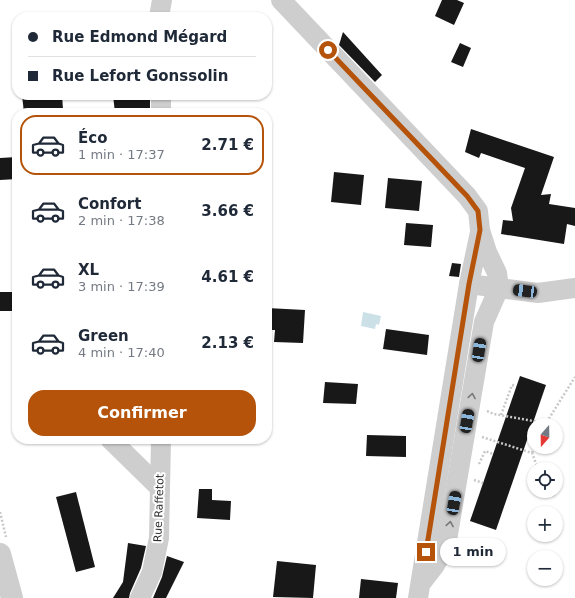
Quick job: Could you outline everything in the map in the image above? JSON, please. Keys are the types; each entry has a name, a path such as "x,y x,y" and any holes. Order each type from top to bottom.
{"street":[{"path":"160,12 162,0"},
{"path":"282,0 467,196 478,211 480,230 487,252 497,273 498,288 484,322 446,546 419,590"},
{"path":"419,590 469,284 480,230"},
{"path":"469,284 538,293 575,288"},
{"path":"115,444 160,488"},
{"name":"Rue Raffetot","path":"140,598 152,572 159,538 161,444"},
{"path":"0,554 12,598"}],"path":[{"path":"549,418 575,377"},
{"path":"501,415 512,385 516,386"},
{"path":"470,406 501,415 527,420"},
{"path":"465,436 484,437 527,451"},
{"path":"479,466 484,451 493,454"},
{"path":"473,480 476,473"}],"shaded area":[{"path":"363,312 381,316 379,325 376,324 375,329 361,326"}],"building":[{"path":"442,0 457,0 464,3 454,25 435,16"},
{"path":"343,32 382,75 375,82 339,45"},
{"path":"460,43 471,48 463,67 451,62"},
{"path":"23,100 62,100 63,108 23,108"},
{"path":"114,100 150,100 150,108 114,108"},
{"path":"471,129 554,157 541,195 551,194 549,204 575,208 575,226 567,224 564,244 501,234 503,220 513,221 511,208 525,168 481,153 479,158 465,152"},
{"path":"12,157 12,179 0,180 0,158"},
{"path":"334,172 364,175 361,205 331,202"},
{"path":"388,178 422,181 419,211 385,208"},
{"path":"406,223 433,225 431,247 404,245"},
{"path":"452,263 461,264 459,277 449,276"},
{"path":"0,292 12,292 12,311 0,311"},
{"path":"272,308 305,310 303,343 274,342 275,330 272,330"},
{"path":"386,329 429,335 427,355 383,349"},
{"path":"520,376 546,385 535,418 527,418 527,440 496,530 470,521"},
{"path":"325,382 358,384 356,404 323,403"},
{"path":"367,435 406,436 406,457 366,456"},
{"path":"199,489 212,489 212,500 231,501 230,520 197,518"},
{"path":"76,492 95,567 76,572 56,497"},
{"path":"128,543 146,546 141,568 129,598 113,598 123,582"},
{"path":"167,556 184,562 166,598 153,598 162,577"},
{"path":"277,561 316,565 313,598 273,597"},
{"path":"361,579 398,583 396,598 359,598"}],"route":[{"path":"328,50 467,196 478,211 480,230 469,284 426,552"}]}
